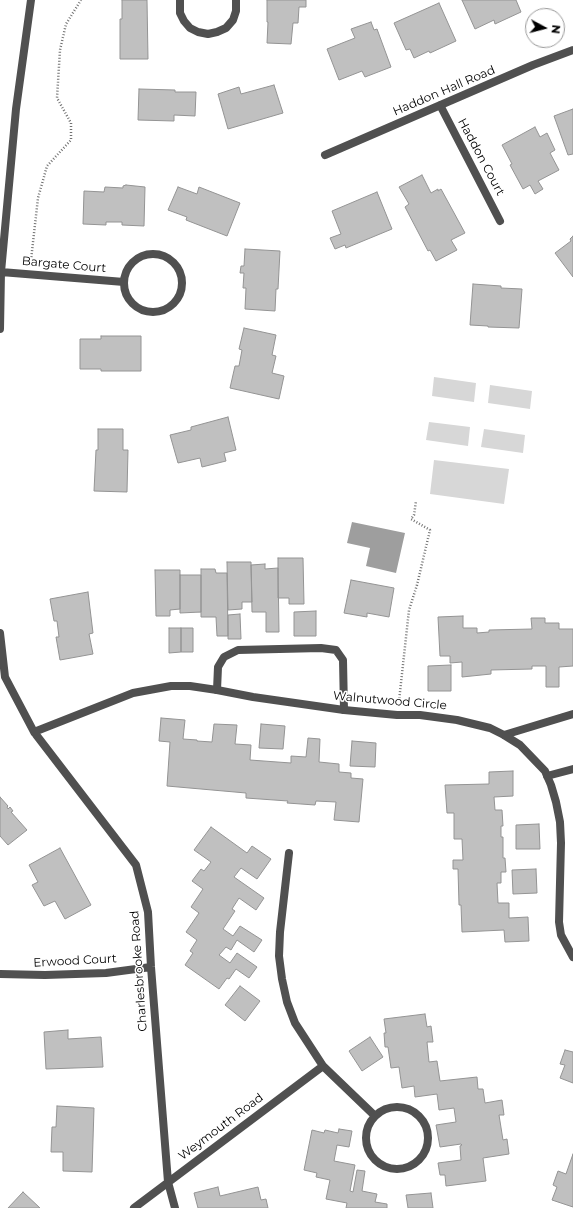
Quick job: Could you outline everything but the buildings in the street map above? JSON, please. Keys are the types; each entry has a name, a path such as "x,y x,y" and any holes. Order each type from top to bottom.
{"street":[{"path":"0,330 1,272 16,109 31,0"},
{"path":"180,0 180,13 184,21 190,28 198,32 208,34 226,28 236,11 236,0"},
{"name":"Haddon Hall Road","path":"325,155 533,65 573,50"},
{"name":"Haddon Court","path":"440,105 500,220"},
{"path":"155,254 164,256 172,262 182,279 181,289 171,306 153,312 143,310 135,306 125,291 124,282 130,265 145,255 155,254"},
{"name":"Bargate Court","path":"1,272 124,282"},
{"name":"Charlesbrooke Road","path":"0,633 5,677 34,732 136,865 148,912 168,1182"},
{"path":"217,690 218,667 224,657 238,650 321,648 336,650 343,660 344,710"},
{"name":"Walnutwood Circle","path":"34,732 133,693 171,686 190,686 253,698 344,710 398,715 420,715 457,720 490,728 504,734 529,753 545,771 551,785 560,822 561,843 559,916 561,935 573,957"},
{"path":"504,734 573,714"},
{"path":"547,776 573,769"},
{"path":"289,852 280,932 282,979 287,1002 295,1023 323,1066 374,1115"},
{"name":"Erwood Court","path":"0,974 45,975 106,973 151,967"},
{"name":"Weymouth Road","path":"134,1208 323,1066"},
{"path":"390,1106 408,1108 423,1119 429,1136 425,1153 412,1166 394,1170 377,1164 366,1149 366,1131 374,1115 390,1106"},
{"path":"168,1182 175,1208"}],"path":[{"path":"30,274 38,198 47,166 70,140 71,123 56,98 60,50 66,24 82,0"},
{"path":"398,715 409,610 430,530 411,519 414,516 416,501"}],"shaded area":[{"path":"434,377 476,383 474,402 432,396"},
{"path":"490,385 532,391 530,409 488,403"},
{"path":"429,422 470,427 468,446 426,440"},
{"path":"484,429 525,435 523,453 481,447"},
{"path":"434,460 509,469 504,504 430,494"},
{"path":"352,522 405,533 396,573 366,566 370,548 347,543"}]}
